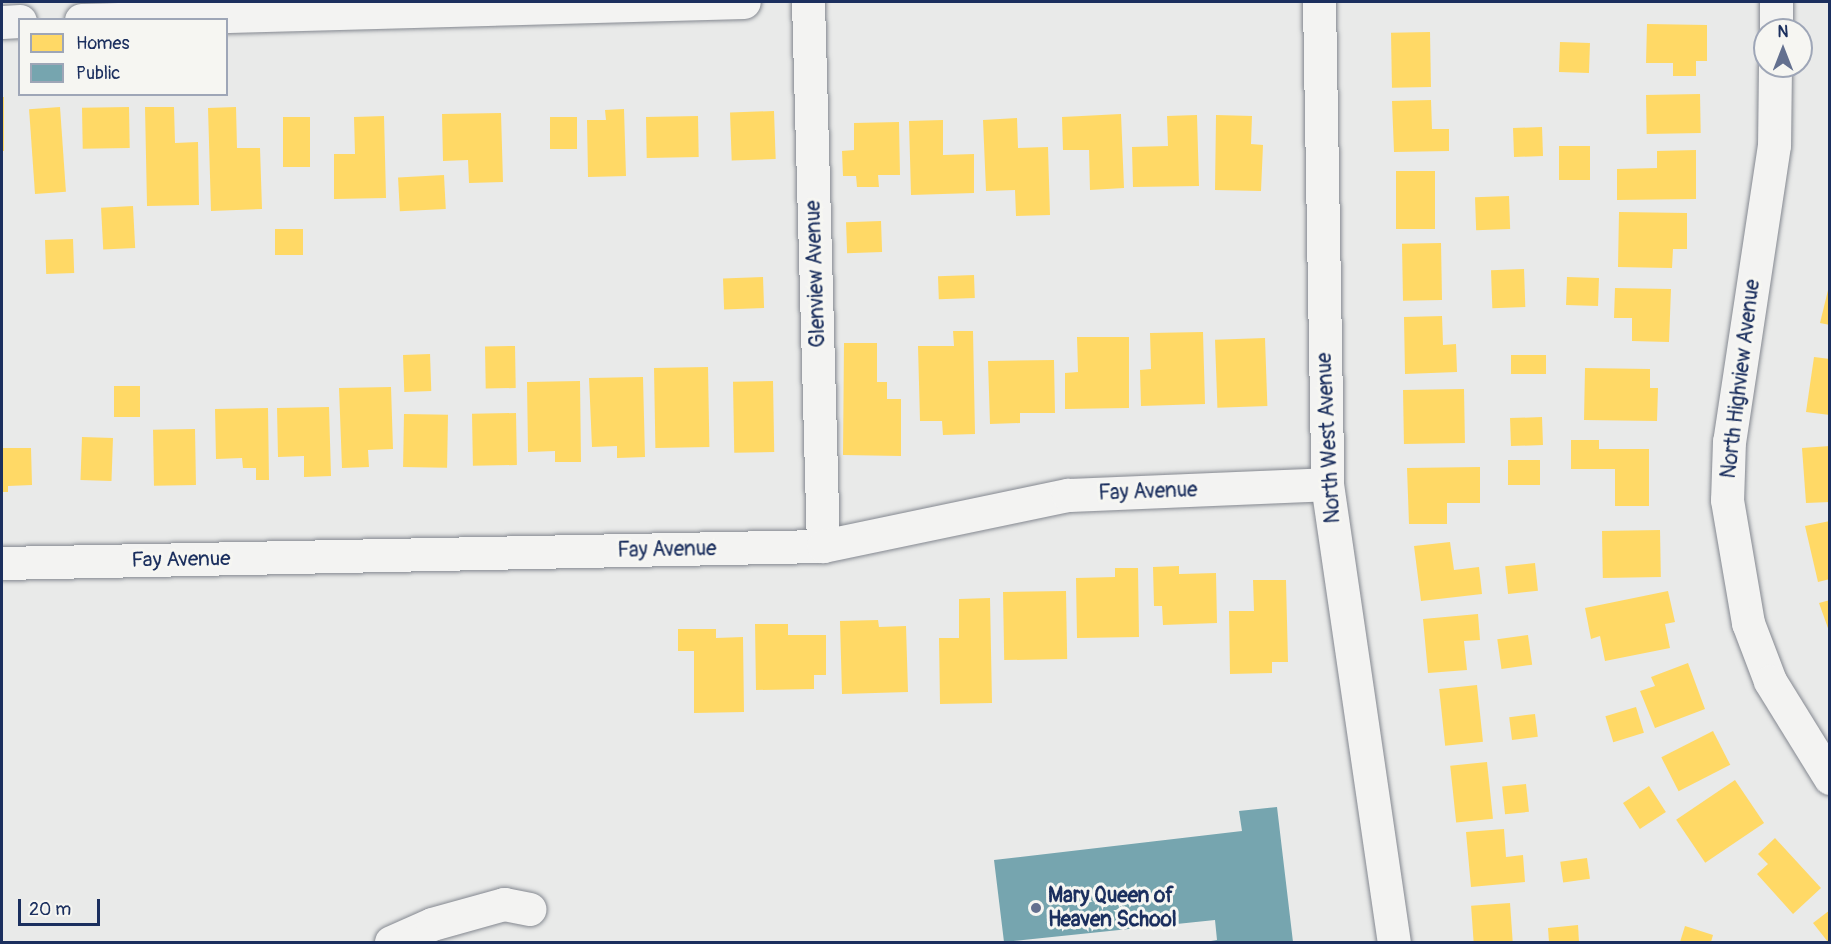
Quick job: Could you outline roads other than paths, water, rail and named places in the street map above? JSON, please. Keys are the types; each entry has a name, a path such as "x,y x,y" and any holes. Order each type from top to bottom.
{"street":[{"path":"155,18 744,2"},
{"name":"Glenview Avenue","path":"808,2 823,546"},
{"name":"North West Avenue","path":"1319,2 1327,484 1394,942"},
{"path":"1776,2 1776,18"},
{"path":"2,22 18,21"},
{"name":"North Highview Avenue","path":"1775,78 1774,145 1729,441 1727,500 1748,623 1770,681 1830,778"},
{"name":"Fay Avenue","path":"2,563 823,546 1068,495 1327,484"},
{"path":"391,942 432,924 504,904 531,909"}],"place":[{"name":"Mary Queen of Heaven School","path":"1036,908"}]}
